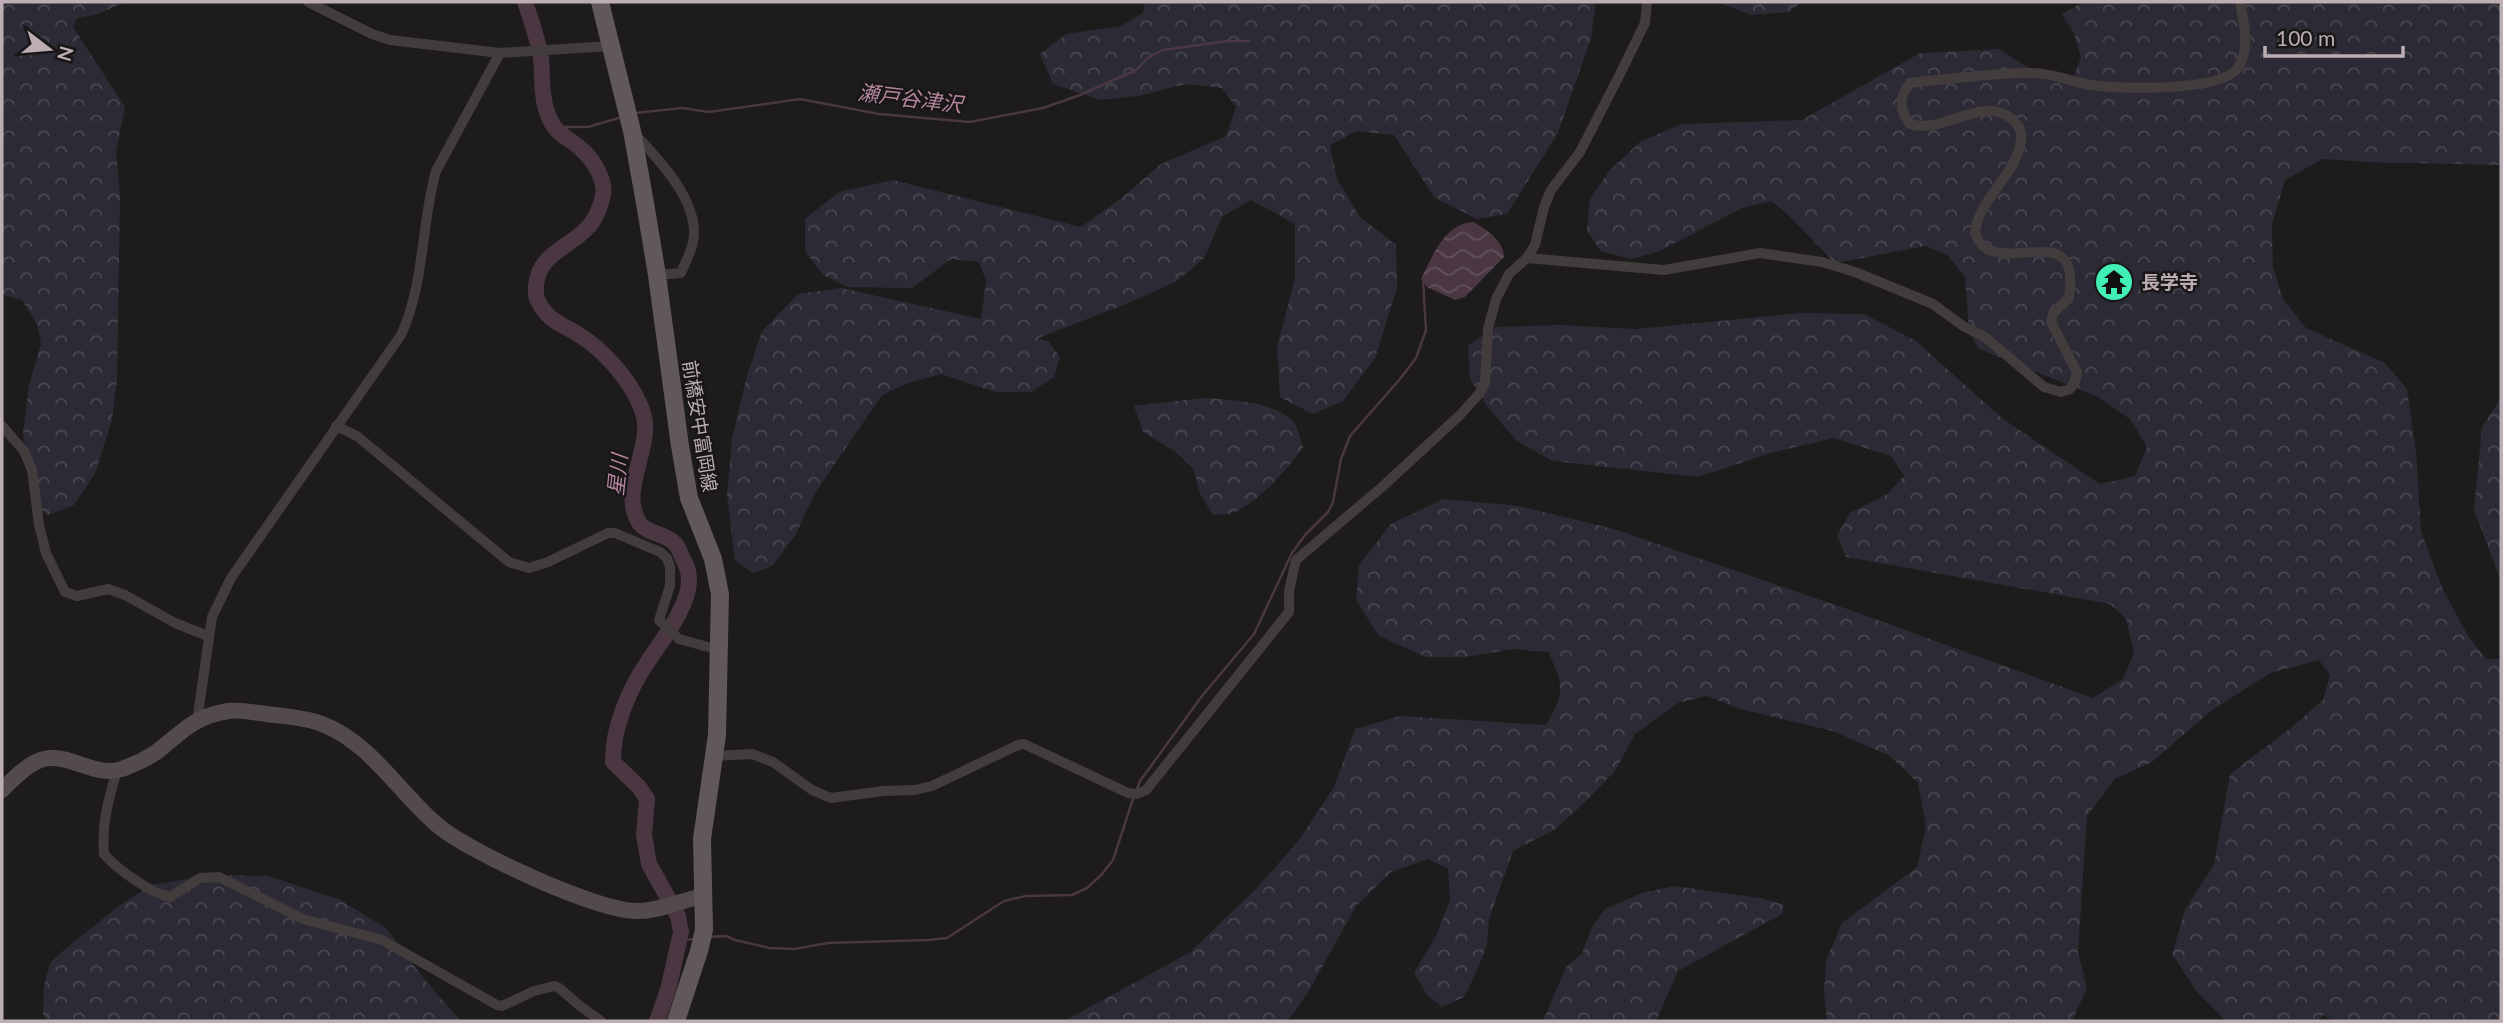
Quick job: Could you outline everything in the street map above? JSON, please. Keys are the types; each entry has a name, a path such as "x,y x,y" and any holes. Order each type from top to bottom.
{"main road":[{"name":"前橋安中富岡線","path":"600,2 632,131 657,275 689,498 713,559 720,594 715,756 695,897 704,930 676,1021"}],"street":[{"path":"715,756 752,754 773,762 812,790 831,798 932,786 1024,744 1132,794 1140,793 1150,785 1289,612 1289,591 1296,560 1382,487 1479,394 1485,383 1488,329 1496,299 1509,274 1527,258 1535,245 1551,190 1580,152 1645,23 1647,2"},
{"path":"1527,258 1664,270 1760,253 1822,262 1855,272 1933,304 1963,326 1985,337 2044,387 2053,392 2070,389 2076,382 2077,372 2051,322 2053,313 2069,299 2070,272 2067,262 2046,252 1996,251 1985,248 1975,233 1982,212 2005,178 2021,144 2018,125 2012,118 1987,110 1932,124 1910,124 1901,101 1905,90 1910,83 2034,73 2088,85 2122,88 2193,85 2221,79 2237,69 2244,53 2245,30 2240,2"},
{"path":"315,3 372,34 390,40 500,53 610,46"},
{"path":"197,720 212,617 231,578 401,335 415,293 430,191 436,171 500,53"},
{"path":"632,131 671,173 682,193 694,230 693,244 681,273 657,275"},
{"path":"2,426 24,451 32,470 46,553 65,592 76,596 108,589 125,595 175,623 208,636"},
{"path":"336,426 357,436 509,562 529,568 548,562 608,533 615,533 660,552 667,558 670,567 670,586 659,621 679,639 719,650"},
{"path":"3,788 45,758 61,759 102,771 117,770 141,761 163,747 180,730 213,714 232,711 290,717 322,724 346,737 365,751 412,802 443,830 480,853 569,892 617,909 639,912 695,897"},
{"path":"117,770 102,834 104,854 156,892 170,897 200,877 219,877 303,919 382,940 497,1005 502,1006 534,991 554,986 601,1021"}],"green space":[{"path":"2,2 126,2 95,15 77,18 73,27 125,107 116,152 120,196 117,381 112,420 95,474 74,505 48,515 33,504 23,433 29,385 41,344 37,325 22,300 2,295"},
{"path":"1145,2 1596,2 1591,38 1558,133 1507,214 1477,219 1434,197 1394,135 1356,131 1330,145 1337,179 1360,217 1396,245 1397,288 1375,358 1343,401 1313,414 1280,397 1277,347 1295,278 1295,224 1251,200 1222,217 1204,258 1177,281 1038,338 1049,342 1060,357 1054,377 1031,392 995,392 941,374 908,383 882,395 815,493 796,534 772,566 753,573 735,561 727,495 732,439 746,379 762,331 798,294 841,288 981,319 986,281 979,262 951,259 912,288 847,287 823,275 805,251 805,219 839,192 893,180 1081,227 1123,197 1161,164 1226,136 1236,107 1222,88 1186,84 1138,96 1100,100 1053,84 1040,54 1066,34 1121,26 1143,13"},
{"path":"1718,2 1802,2 1789,12 1751,15"},
{"path":"2083,2 2501,2 2501,165 2322,159 2285,180 2272,224 2273,267 2283,299 2306,328 2385,363 2407,389 2416,451 2421,531 2443,590 2468,636 2486,659 2501,659 2501,1021 2335,1021 2323,1015 2318,1021 2226,1021 2197,992 2172,954 2185,910 2214,864 2230,774 2323,700 2330,675 2319,660 2270,673 2211,711 2152,762 2115,779 2087,816 2078,952 2087,988 2072,1021 1827,1020 1824,993 1826,960 1842,923 1917,867 1926,826 1918,783 1890,756 1833,731 1740,709 1707,696 1678,703 1635,734 1615,771 1587,800 1556,829 1513,851 1489,919 1487,945 1464,997 1442,1007 1427,995 1414,973 1436,936 1450,900 1448,869 1428,859 1391,872 1356,906 1309,991 1288,1021 1064,1021 1189,953 1255,890 1299,840 1334,787 1355,729 1400,716 1546,725 1557,705 1560,689 1548,652 1514,649 1465,657 1426,657 1379,636 1356,600 1359,565 1391,524 1443,499 1519,506 1614,529 1850,610 2093,698 2123,679 2134,653 2126,619 2110,604 1846,557 1837,536 1850,513 1887,494 1904,476 1891,456 1834,438 1771,453 1698,477 1553,461 1517,441 1489,409 1470,379 1468,346 1496,327 1560,325 1637,329 1800,313 1864,314 1916,341 2003,419 2100,484 2135,476 2147,447 2130,419 2096,396 1979,349 1969,332 1965,277 1948,256 1926,246 1835,263 1772,201 1742,208 1658,252 1631,259 1601,251 1587,231 1590,199 1609,171 1640,142 1681,124 1802,120 1920,53 1999,49 2047,80 2071,82 2081,58 2074,34 2062,14"},
{"path":"1203,398 1250,403 1275,410 1293,421 1303,447 1263,493 1233,513 1213,515 1200,494 1194,470 1176,452 1143,432 1134,406"},
{"path":"2501,398 2501,581 2474,510 2482,427"},
{"path":"211,875 268,876 338,899 386,928 421,975 461,1021 47,1021 43,1015 44,986 50,963 65,949 119,906 151,885"},
{"path":"1674,886 1760,898 1784,905 1782,914 1678,971 1656,1021 1543,1021 1566,967 1582,953 1592,927 1605,909 1642,893"}],"water":[{"path":"1473,222 1498,241 1504,257 1465,297 1455,300 1427,287 1421,279 1447,235 1463,224"}],"waterway":[{"name":"星川","path":"525,2 540,51 547,113 556,129 590,158 601,176 603,189 596,215 587,228 542,267 538,276 536,297 550,317 587,340 605,356 635,395 645,421 644,442 633,490 635,513 640,524 676,545 689,573 688,589 680,612 634,685 623,710 613,750 613,762 639,787 647,799 644,835 649,864 678,916 681,932 668,990 657,1021"},
{"name":"瀬戸谷津沢","path":"635,113 682,108 709,112 800,99 879,114 970,122 1043,108 1080,95 1136,70 1149,57 1163,50 1228,41 1249,41"},
{"name":"瀬戸谷津沢","path":"555,127 588,127 622,117"},
{"path":"1137,789 1140,781 1202,696 1254,634 1292,553 1305,535 1328,512 1333,502 1341,459 1350,436 1416,358 1426,330 1423,279"},
{"path":"708,937 726,936 769,948 794,949 828,943 947,938 1004,901 1026,896 1072,895 1087,888 1113,860 1133,799"},
{"path":"681,940 695,939"}],"place":[{"name":"長学寺","path":"2114,282"}]}
